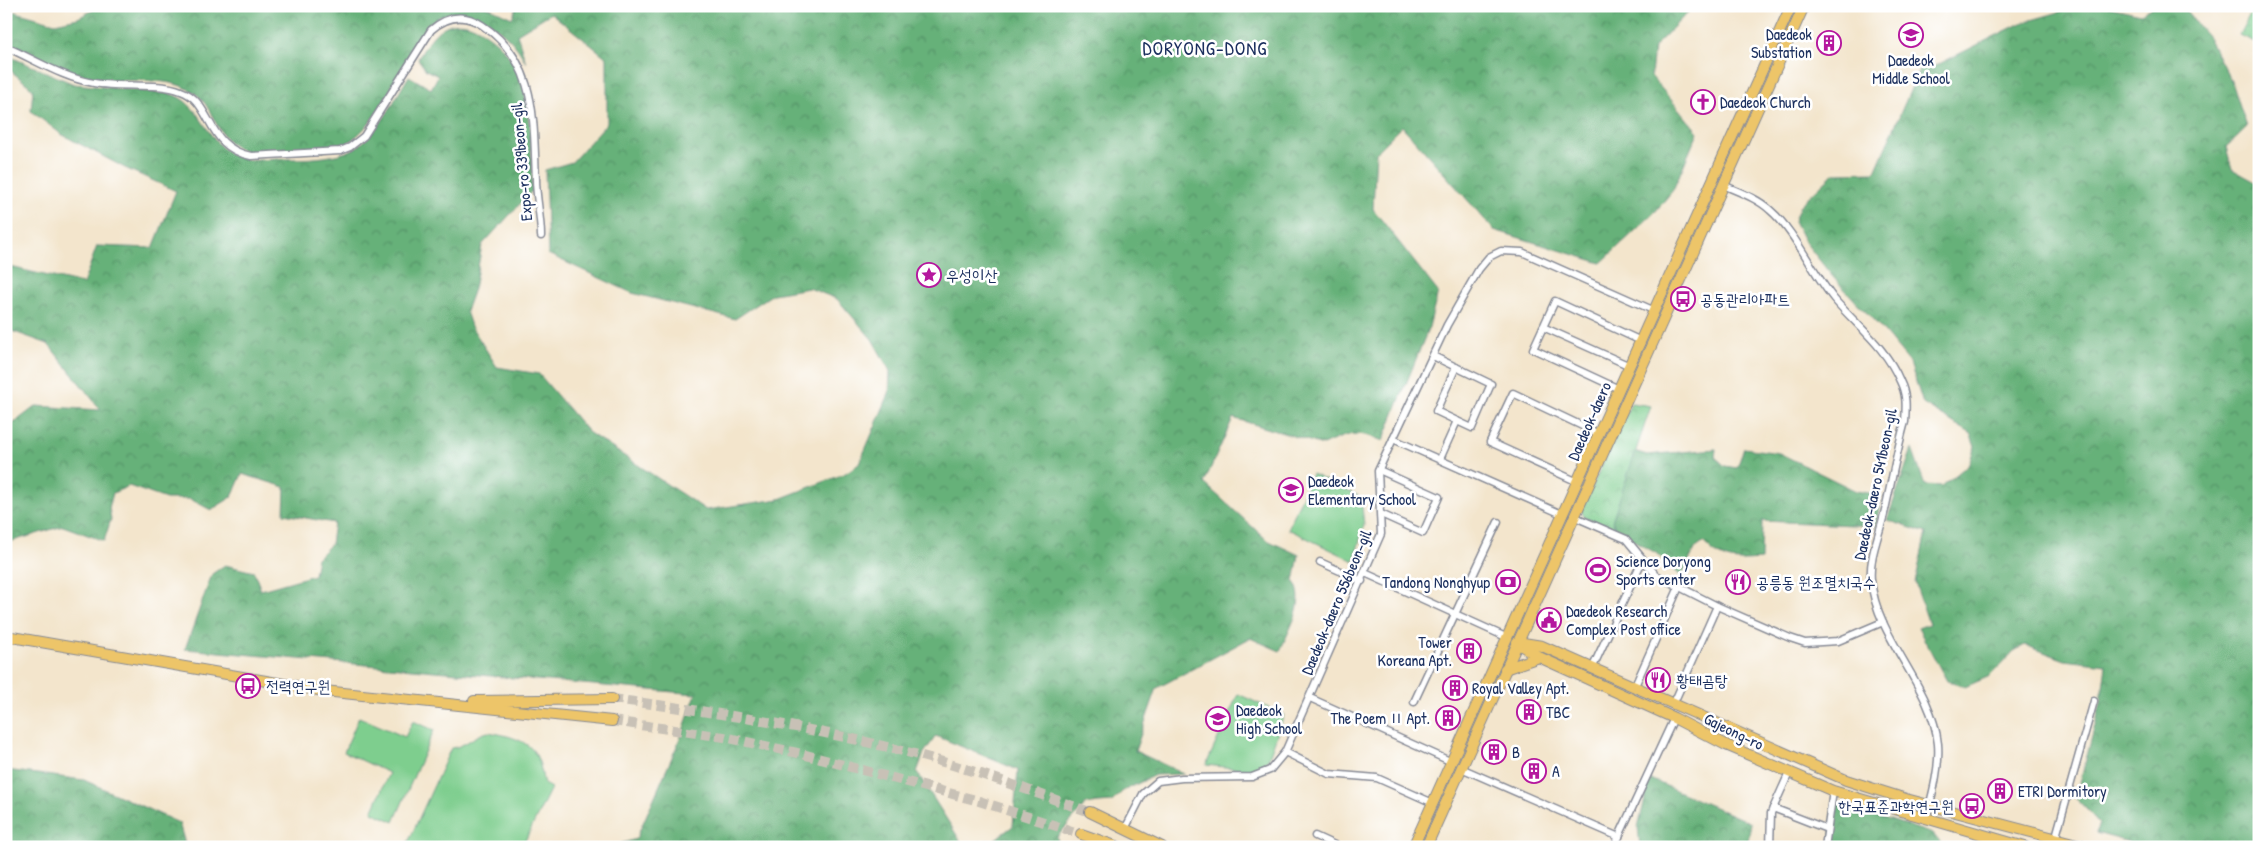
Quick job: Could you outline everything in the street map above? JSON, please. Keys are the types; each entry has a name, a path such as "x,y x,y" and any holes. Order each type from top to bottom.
{"main road":[{"name":"Daedeok-daero","path":"1568,515 1578,482 1599,434 1791,6"},
{"name":"Daedeok-daero","path":"1413,847 1512,640 1804,6"},
{"path":"6,636 324,692 612,721"},
{"name":"Daedeok-daero","path":"1426,847 1505,669 1512,640"},
{"name":"Gajeong-ro","path":"1512,640 1539,658 1674,718 1726,745 1788,773 1833,791 2024,847"},
{"name":"Gajeong-ro","path":"1512,640 1542,646 1846,780 2054,842 2088,847"},
{"path":"1505,669 1539,658"},
{"path":"428,702 612,699"},
{"path":"1090,812 1162,847"},
{"path":"1081,834 1118,847"}],"street":[{"name":"Expo-ro 339beon-gil","path":"6,47 84,82 183,91 200,107 225,146 241,154 251,156 323,153 350,147 364,136 431,30 440,22 466,17 476,21 505,42 524,73 535,134 536,188 541,216 541,236"},
{"name":"Daedeok-daero 541beon-gil","path":"1723,185 1762,203 1779,219 1834,298 1868,333 1888,358 1901,382 1907,402 1905,422 1871,565 1873,593 1883,622 1927,708 1935,730 1938,746 1930,804 1926,819"},
{"name":"Daedeok-daero 556beon-gil","path":"1125,829 1143,794 1158,781 1175,778 1252,777 1270,770 1285,752 1362,581 1381,534 1378,489 1379,470 1433,356 1478,269 1489,257 1501,251 1522,252 1655,311"},
{"path":"1620,390 1533,349 1555,302 1641,341"},
{"path":"1543,327 1630,366"},
{"path":"1433,356 1456,367 1491,384 1472,428 1436,411 1456,367"},
{"path":"1578,482 1490,442 1513,393 1599,434"},
{"path":"1440,459 1457,421"},
{"path":"1393,439 1626,539 1642,561 1656,575 1717,606 1805,642 1838,641 1883,622"},
{"path":"1379,470 1439,497 1423,533 1381,514"},
{"path":"1414,702 1498,522"},
{"path":"1592,669 1642,561"},
{"path":"1320,562 1362,581"},
{"path":"1365,574 1512,640"},
{"path":"1634,688 1679,587"},
{"path":"1673,705 1717,606"},
{"path":"1310,698 1452,762"},
{"path":"2054,842 2094,701"},
{"path":"1614,847 1674,718"},
{"path":"1285,752 1329,774 1377,778 1433,803"},
{"path":"1461,768 1619,837"},
{"path":"1770,847 1773,808 1788,773"},
{"path":"1825,847 1833,791"},
{"path":"1773,808 1827,829"},
{"path":"1315,836 1339,847"}],"green space":[{"path":"101,6 486,6 512,18 517,6 1694,6 1654,47 1651,76 1698,132 1673,190 1656,211 1601,263 1494,230 1402,126 1376,152 1373,209 1438,292 1429,327 1383,441 1366,435 1353,434 1323,445 1233,418 1204,483 1267,540 1299,555 1294,582 1298,590 1298,607 1280,651 1250,638 1157,688 1135,751 1184,774 1155,775 1123,791 1112,802 1086,804 1057,837 1059,847 610,847 636,839 680,739 696,694 185,649 212,574 225,565 254,572 261,590 314,575 317,558 331,544 334,523 284,514 285,487 242,474 232,497 211,510 190,499 166,499 129,486 113,493 109,508 111,519 104,541 63,526 6,543 6,429 36,406 101,410 48,344 6,329 6,266 83,284 97,246 153,248 176,191 125,168 61,134 31,111 33,89 6,67 6,55 74,84 171,94 188,104 218,143 225,150 238,157 258,160 310,158 340,154 363,142 381,122 409,76 431,89 438,76 426,70 418,59 437,32 457,23 475,27 489,36 504,50 515,67 523,86 530,128 532,191 482,245 474,289 466,311 471,326 497,367 539,374 588,432 706,510 779,499 844,474 859,464 889,394 890,371 872,339 837,299 809,288 773,294 735,319 632,293 548,254 545,170 572,162 607,123 607,58 551,13 517,34 526,63 509,39 498,29 479,18 459,13 446,14 440,17 431,22 424,31 379,110 360,133 340,146 315,151 287,153 249,153 237,148 221,132 205,103 198,95 178,85 157,81 112,80 89,77 52,64 6,41 6,13 12,11 55,23 78,18","holes":["936,736 1018,770 1013,826 994,840 963,845 917,772 924,753"]},
{"path":"2080,6 2105,6 2141,14 2154,6 2182,6 2208,37 2233,85 2247,127 2226,147 2232,169 2259,184 2259,845 2148,847 2096,833 2100,824 2076,798 2101,702 2106,665 2065,660 2025,645 2014,651 1990,676 1965,687 1947,681 1918,628 1929,624 1915,583 1926,533 1887,520 1912,449 1925,485 1942,486 1968,465 1975,447 1970,433 1923,404 1910,363 1881,328 1832,276 1805,242 1794,221 1800,205 1834,173 1875,172 1923,61 1933,67 2021,23"},
{"path":"2254,6 2259,6 2259,44 2239,35"},
{"path":"1631,403 1651,406 1612,521 1617,531 1584,517 1581,510"},
{"path":"1744,448 1779,453 1856,491 1881,495 1876,526 1762,521 1761,560 1729,560 1717,554 1703,542 1696,547 1681,576 1656,553 1617,531 1612,521 1634,451 1647,455 1716,449 1715,457 1725,466 1737,468"},
{"path":"1312,474 1361,497 1364,525 1354,561 1288,529"},
{"path":"1238,694 1284,715 1268,760 1260,767 1252,770 1206,765"},
{"path":"359,717 405,737 413,721 434,730 394,822 372,812 389,773 344,752"},
{"path":"488,732 516,739 528,746 538,760 544,784 551,788 522,847 406,847 451,748 461,746"},
{"path":"6,770 84,780 179,823 186,847 6,847"},
{"path":"1650,779 1751,823 1747,847 1640,847 1638,827"},
{"path":"1841,804 1933,834 1944,847 1831,847 1833,807"}],"tunnel":[{"path":"612,699 757,720 864,741 947,763 1090,812"},
{"path":"612,721 724,737 802,754 979,801 1081,834"}],"place":[{"name":"Daedeok Middle School","path":"1911,35"},
{"name":"Daedeok Substation","path":"1829,43"},
{"name":"Daedeok Church","path":"1703,102"},
{"name":"우성이산","path":"929,275"},
{"name":"공동관리아파트","path":"1683,299"},
{"name":"Daedeok Elementary School","path":"1291,490"},
{"name":"Science Doryong Sports center","path":"1598,570"},
{"name":"Tandong Nonghyup","path":"1508,582"},
{"name":"공릉동 원조멸치국수","path":"1738,582"},
{"name":"Daedeok Research Complex Post office","path":"1549,620"},
{"name":"Tower Koreana Apt.","path":"1469,651"},
{"name":"황태곰탕","path":"1658,680"},
{"name":"전력연구원","path":"248,686"},
{"name":"Royal Valley Apt.","path":"1455,688"},
{"name":"TBC","path":"1529,712"},
{"name":"The Poem Ⅱ Apt.","path":"1448,718"},
{"name":"Daedeok High School","path":"1218,719"},
{"name":"B","path":"1494,752"},
{"name":"A","path":"1534,771"},
{"name":"ETRI Dormitory","path":"2000,791"},
{"name":"한국표준과학연구원","path":"1972,806"}],"district":[{"name":"DORYONG-DONG","path":"1205,48"}]}
